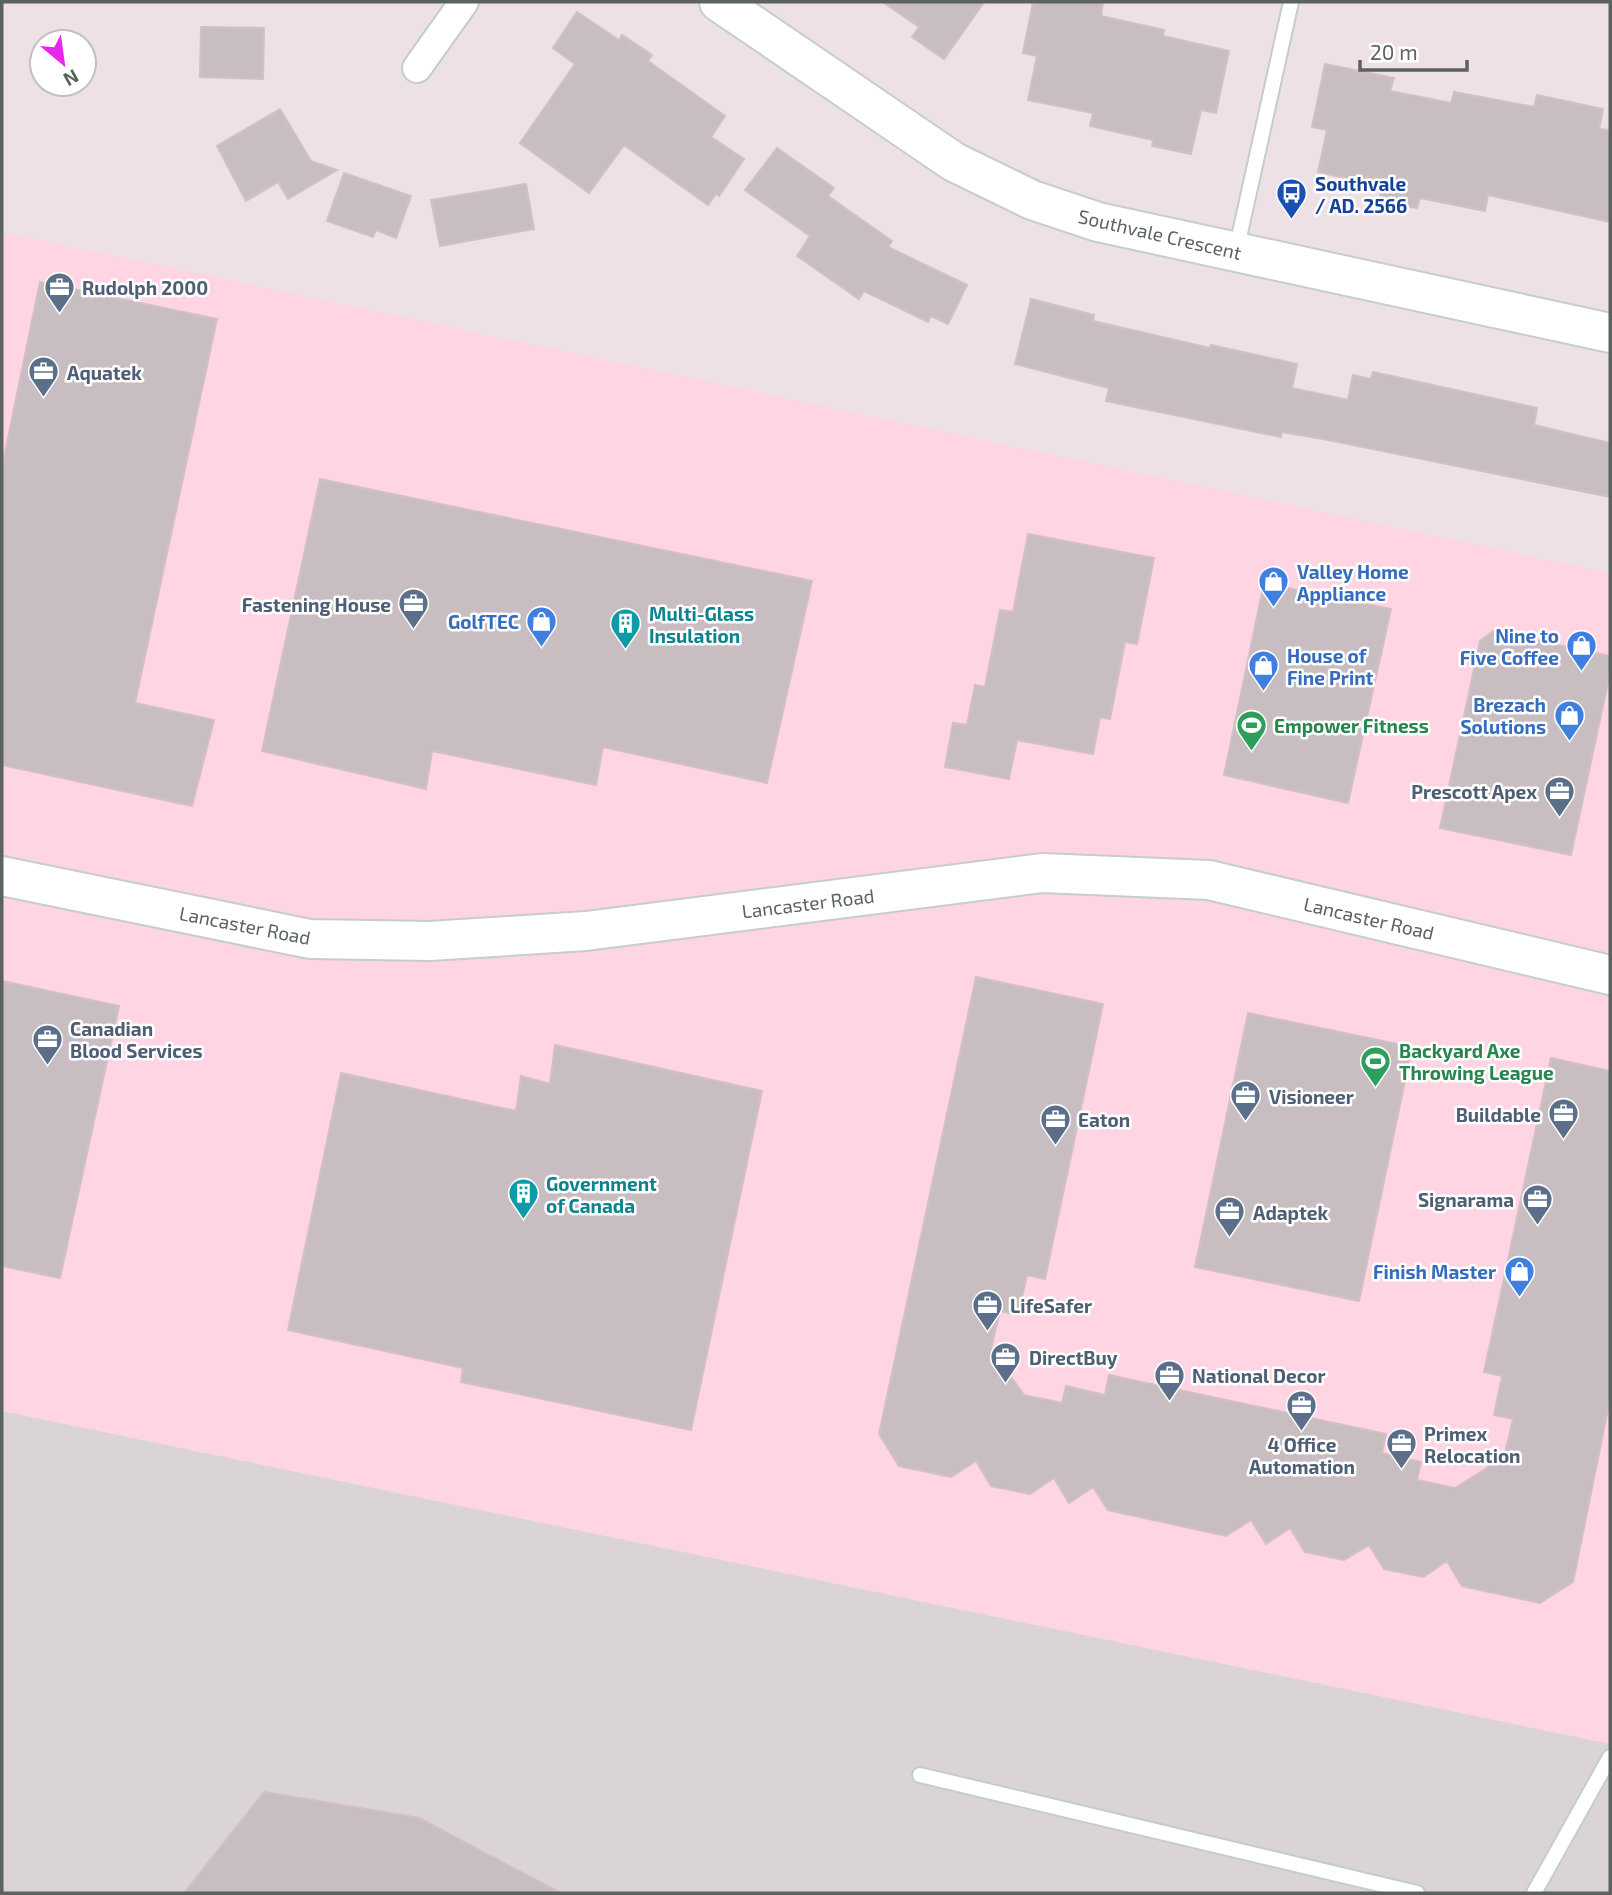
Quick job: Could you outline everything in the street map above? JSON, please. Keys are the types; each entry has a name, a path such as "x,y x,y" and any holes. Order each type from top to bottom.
{"street":[{"path":"417,68 464,2"},
{"name":"Southvale Crescent","path":"719,2 954,162 1011,190 1098,222 1610,333"},
{"name":"Lancaster Road","path":"2,876 310,939 430,941 586,931 1042,873 1209,880 1610,975"}],"lane":[{"path":"1236,253 1291,2"},
{"path":"1534,1893 1610,1757"},
{"path":"920,1775 1417,1893"}],"shaded area":[{"path":"2,232 1610,573 1610,1744 2,1411"},
{"path":"2,1411 1610,1744 1610,1893 2,1893"}],"building":[{"path":"883,2 984,2 944,59 912,37 919,27"},
{"path":"1033,2 1103,2 1101,16 1164,30 1163,36 1229,51 1216,113 1201,110 1191,154 1152,146 1153,140 1090,126 1093,113 1028,100 1037,56 1023,53"},
{"path":"577,12 619,40 622,35 652,55 648,61 725,116 711,137 744,159 719,196 716,194 708,205 624,145 589,193 520,143 575,64 553,48"},
{"path":"201,27 264,28 263,79 200,77"},
{"path":"1325,64 1394,78 1390,91 1451,103 1454,92 1534,107 1537,95 1603,109 1599,129 1610,130 1610,222 1488,195 1485,211 1420,198 1417,208 1379,201 1382,186 1318,172 1327,130 1312,127"},
{"path":"280,109 311,161 337,170 288,199 278,182 246,201 217,146"},
{"path":"777,148 834,188 828,196 892,241 888,247 967,285 948,324 931,316 928,322 864,291 859,299 797,256 810,236 745,190"},
{"path":"344,173 411,196 396,238 376,230 373,237 327,221"},
{"path":"526,184 534,229 440,246 431,200"},
{"path":"40,282 217,319 135,703 214,720 192,806 2,765 2,467"},
{"path":"1031,299 1094,315 1093,321 1210,348 1211,345 1297,364 1292,388 1348,400 1353,375 1371,379 1373,372 1537,408 1534,425 1610,443 1610,497 1323,439 1282,432 1281,437 1106,401 1109,388 1015,364"},
{"path":"320,479 812,581 767,783 603,747 596,785 432,751 426,789 262,751"},
{"path":"1028,534 1154,558 1137,644 1125,642 1110,719 1100,717 1093,754 1017,740 1009,779 945,767 953,723 967,725 975,685 985,687 1000,610 1013,612"},
{"path":"1264,583 1391,609 1348,803 1224,775"},
{"path":"1493,631 1610,656 1610,673 1571,855 1440,828 1480,641"},
{"path":"976,977 1103,1004 1045,1279 1027,1275 1018,1315 1000,1311 991,1349 1024,1395 1062,1403 1066,1386 1105,1395 1109,1375 1386,1434 1382,1453 1421,1462 1417,1480 1455,1488 1504,1457 1513,1419 1494,1415 1502,1376 1484,1372 1551,1058 1610,1071 1610,1399 1573,1582 1540,1603 1462,1586 1447,1561 1423,1577 1384,1569 1369,1545 1344,1560 1305,1552 1290,1528 1266,1544 1251,1520 1226,1536 1108,1510 1093,1487 1069,1503 1054,1478 1030,1494 991,1486 976,1461 951,1477 899,1466 879,1434"},
{"path":"2,981 119,1006 60,1278 2,1266"},
{"path":"1248,1013 1412,1047 1359,1301 1195,1267"},
{"name":"Government of Canada","path":"555,1045 762,1091 691,1430 461,1382 463,1368 288,1330 341,1073 516,1111 521,1076 550,1084"},
{"path":"264,1792 419,1818 561,1893 184,1893"}],"place":[{"name":"Southvale / AD. 2566","path":"1292,221"},
{"name":"Rudolph 2000","path":"59,314"},
{"name":"Aquatek","path":"44,399"},
{"name":"Valley Home Appliance","path":"1274,609"},
{"name":"Fastening House","path":"414,631"},
{"name":"GolfTEC","path":"542,648"},
{"name":"Multi-Glass Insulation","path":"626,651"},
{"name":"Nine to Five Coffee","path":"1582,673"},
{"name":"House of Fine Print","path":"1264,693"},
{"name":"Brezach Solutions","path":"1569,742"},
{"name":"Empower Fitness","path":"1251,752"},
{"name":"Prescott Apex","path":"1560,818"},
{"name":"Canadian Blood Services","path":"47,1066"},
{"name":"Backyard Axe Throwing League","path":"1376,1088"},
{"name":"Visioneer","path":"1246,1123"},
{"name":"Buildable","path":"1564,1141"},
{"name":"Eaton","path":"1055,1146"},
{"name":"Government of Canada","path":"523,1221"},
{"name":"Signarama","path":"1537,1226"},
{"name":"Adaptek","path":"1230,1239"},
{"name":"Finish Master","path":"1519,1298"},
{"name":"LifeSafer","path":"987,1332"},
{"name":"DirectBuy","path":"1006,1384"},
{"name":"National Decor","path":"1169,1402"},
{"name":"4 Office Automation","path":"1302,1432"},
{"name":"Primex Relocation","path":"1401,1471"}]}
